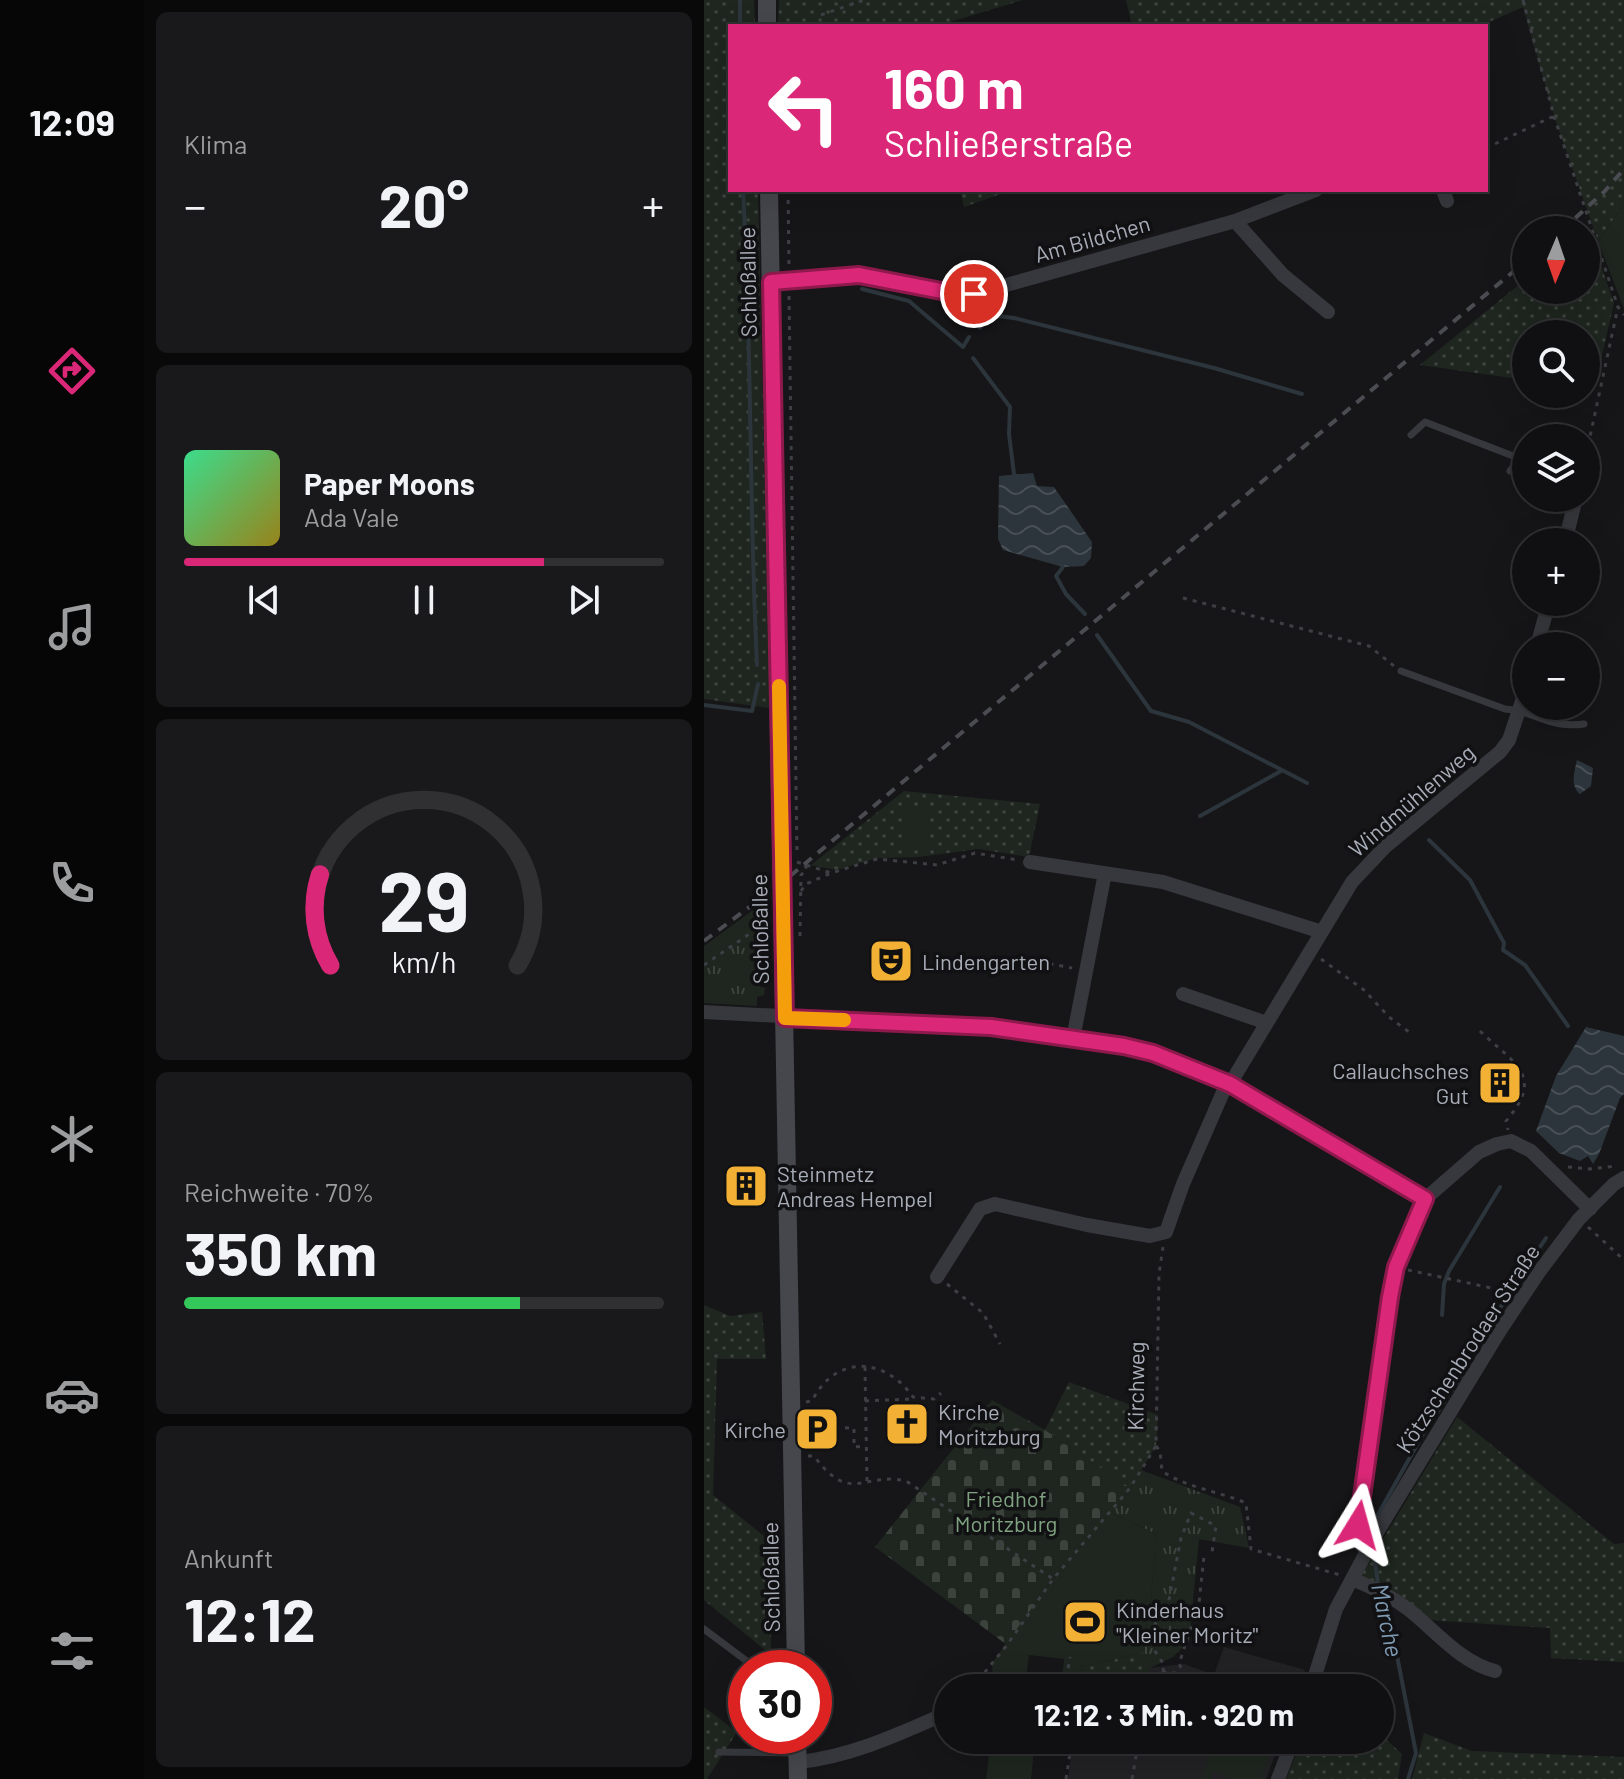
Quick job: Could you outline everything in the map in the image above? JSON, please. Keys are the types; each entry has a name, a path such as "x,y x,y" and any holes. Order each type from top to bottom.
{"main road":[{"path":"767,0 767,24"},
{"name":"Schloßallee","path":"769,192 780,281 783,912 796,1650"}],"street":[{"name":"Am Bildchen","path":"780,281 859,275 962,295 974,294 1235,221 1311,192"},
{"path":"1235,221 1283,275 1328,312"},
{"name":"Windmühlenweg","path":"1229,1084 1352,882 1386,846 1500,752 1509,740 1516,720"},
{"path":"1030,862 1163,882 1322,932"},
{"path":"1073,1039 1105,873"},
{"path":"1183,994 1267,1023"},
{"path":"704,1012 991,1027 1153,1053 1229,1084 1425,1199"},
{"path":"937,1277 980,1209 995,1204 1150,1236 1166,1232 1183,1184 1229,1084"},
{"path":"1367,1550 1356,1540 1396,1267 1425,1199 1479,1152 1511,1141 1537,1156 1584,1214"},
{"name":"Kötzschenbrodaer Straße","path":"1315,1674 1336,1609 1367,1550 1499,1332 1539,1272 1584,1214 1623,1172"},
{"path":"1352,1579 1405,1606 1467,1659 1495,1671"},
{"path":"798,1757 815,1760 884,1741 934,1719"},
{"path":"1278,1779 1288,1754"}],"lane":[{"path":"1411,435 1425,422 1512,456"},
{"path":"1401,671 1512,709"},
{"path":"1542,720 1566,726 1584,724"},
{"path":"704,1629 732,1650"},
{"path":"719,1752 798,1757"}],"path":[{"path":"821,15 864,0"},
{"path":"1523,0 1554,116 1618,307 1624,315"},
{"path":"1488,147 1554,116"},
{"path":"788,192 780,281 799,853 791,860 831,873"},
{"path":"1593,424 1618,307"},
{"path":"1183,598 1369,646 1401,671"},
{"path":"801,891 806,884 831,873 877,859 937,865 975,853 1030,862"},
{"path":"802,928 801,875 807,869 804,864"},
{"path":"704,965 783,912"},
{"path":"1309,952 1356,984 1389,1017 1413,1035"},
{"path":"1020,958 1086,970"},
{"path":"1042,963 1043,958"},
{"path":"1480,1031 1512,1058 1524,1075 1526,1083 1521,1104 1506,1121 1511,1141"},
{"path":"1537,1156 1590,1169 1623,1172"},
{"path":"1584,1214 1624,1260"},
{"name":"Kirchweg","path":"983,1674 1053,1579 1130,1488 1156,1446 1159,1274 1166,1232"},
{"path":"1396,1267 1509,1292"},
{"path":"937,1277 983,1313 1000,1344"},
{"path":"791,1405 812,1401 819,1387 831,1375 846,1368 865,1366 895,1377 913,1397"},
{"path":"865,1366 867,1483"},
{"path":"865,1401 913,1397 934,1399 941,1393"},
{"path":"823,1427 854,1428 854,1447 866,1446"},
{"path":"1156,1446 1160,1451 1162,1471 1180,1483 1217,1491 1246,1503 1251,1549 1352,1579"},
{"path":"792,1455 814,1456 824,1469 841,1482 906,1481 1053,1579"},
{"path":"1163,1672 1164,1665 1153,1648 1152,1629 1168,1605 1181,1538 1191,1513 1216,1526 1212,1552"},
{"path":"1160,1674 1185,1674 1179,1664 1199,1603 1204,1556"},
{"path":"1068,1674 1070,1657"},
{"path":"1066,1779 1070,1754"},
{"path":"1132,1779 1136,1754"}],"shaded area":[{"path":"1224,1647 1305,1670 1304,1674 1214,1674"},
{"path":"1142,1653 1150,1668 1184,1664 1211,1674 1103,1674"},
{"path":"1071,1754 1276,1754 1266,1779 1068,1779"}],"green space":[{"path":"704,0 754,0 755,24 728,24 728,192 758,192 770,708 704,699"},
{"path":"779,0 1023,0 944,24 778,24"},
{"path":"1126,0 1624,0 1624,204 1600,238 1600,216 1589,216 1554,116 1523,7 1485,24 1132,24"},
{"path":"960,192 1006,192 964,207"},
{"path":"1624,204 1624,309 1600,246 1600,238"},
{"path":"1600,263 1614,303 1600,364 1600,320 1512,320 1512,378 1420,365 1512,290 1512,304 1600,304"},
{"path":"904,791 1040,804 1029,857 978,849 919,857 877,858 837,870 811,865"},
{"path":"904,807 929,808 928,850 904,849"},
{"path":"770,898 764,976 760,977 760,987 765,988 764,995 757,997 757,1006 704,1003 704,946"},
{"path":"704,1305 730,1316 762,1312 766,1359 717,1359 713,1495 770,1541 771,1650 765,1650 704,1600"},
{"path":"1069,1382 1158,1415 1156,1446 1130,1488 1045,1430"},
{"name":"Friedhof Moritzburg","path":"992,1400 1045,1430 1130,1488 1053,1579 1007,1645 875,1547"},
{"path":"1457,1417 1614,1544 1624,1543 1624,1662 1551,1658 1550,1628 1427,1620 1360,1577"},
{"path":"1141,1470 1240,1507 1249,1548 1199,1539 1189,1641 1173,1657 1150,1668 1142,1653 1151,1600 1156,1534 1109,1512"},
{"name":"Kinderhaus \"Kleiner Moritz\"","path":"1109,1512 1156,1534 1151,1600 1142,1653 1081,1667 1080,1674 1062,1674 1064,1659 1029,1655 1027,1674 992,1674 992,1663 1053,1579"},
{"path":"1142,1653 1150,1668 1148,1674 1080,1674 1081,1667"},
{"path":"704,1707 728,1725 728,1746 707,1779 704,1779"},
{"path":"1424,1733 1472,1751 1624,1757 1624,1779 1412,1779"},
{"path":"1394,1747 1402,1754 1398,1779 1286,1779 1296,1754 1394,1754"},
{"path":"989,1754 1034,1754 1031,1779 986,1779"},
{"path":"1210,1754 1271,1754 1261,1779 1232,1779 1214,1772 1211,1779 1201,1779"}],"water":[{"path":"1033,473 1037,486 1054,487 1092,542 1091,558 1084,566 1063,567 1003,550 998,539 999,476"},
{"path":"1577,760 1593,768 1591,786 1580,794 1574,783"},
{"path":"1586,1027 1624,1036 1624,1094 1593,1164 1588,1156 1580,1161 1559,1153 1536,1131 1556,1076"}],"waterway":[{"path":"740,0 740,24"},
{"path":"743,192 757,665"},
{"path":"862,289 909,301 963,347 969,337"},
{"path":"980,328 991,315 1014,318 1214,368 1302,394"},
{"path":"973,358 1010,407 1009,434 1014,474"},
{"path":"1063,567 1056,576 1066,594 1085,614"},
{"path":"1097,635 1151,711 1189,722 1307,783"},
{"path":"704,705 752,711 758,684"},
{"path":"1200,816 1281,771"},
{"path":"1429,840 1470,880 1504,943 1503,950 1525,965 1568,1026"},
{"name":"Marche","path":"1442,1315 1444,1284 1449,1271 1500,1187"},
{"path":"1471,1352 1546,1238"},
{"name":"Marche","path":"1371,1527 1423,1434 1462,1375"},
{"name":"Marche","path":"1374,1555 1378,1584"},
{"name":"Marche","path":"1380,1597 1390,1620 1416,1753 1408,1779"}],"railway":[{"path":"1577,216 1624,169"},
{"path":"704,941 783,882 1512,273"}],"slow traffic":[{"path":"779,686 785,1018 844,1020"}],"place":[{"name":"Lindengarten","path":"891,961"},
{"name":"Callauchsches Gut","path":"1500,1083"},
{"name":"Steinmetz Andreas Hempel","path":"746,1186"},
{"name":"Kirche Moritzburg","path":"907,1424"},
{"name":"Kirche","path":"817,1429"},
{"name":"Kinderhaus \"Kleiner Moritz\"","path":"1085,1622"}],"route":[{"path":"974,294 962,295 859,275 771,282 785,1018 991,1027 1153,1053 1230,1084 1425,1199 1396,1267 1358,1525"}]}
